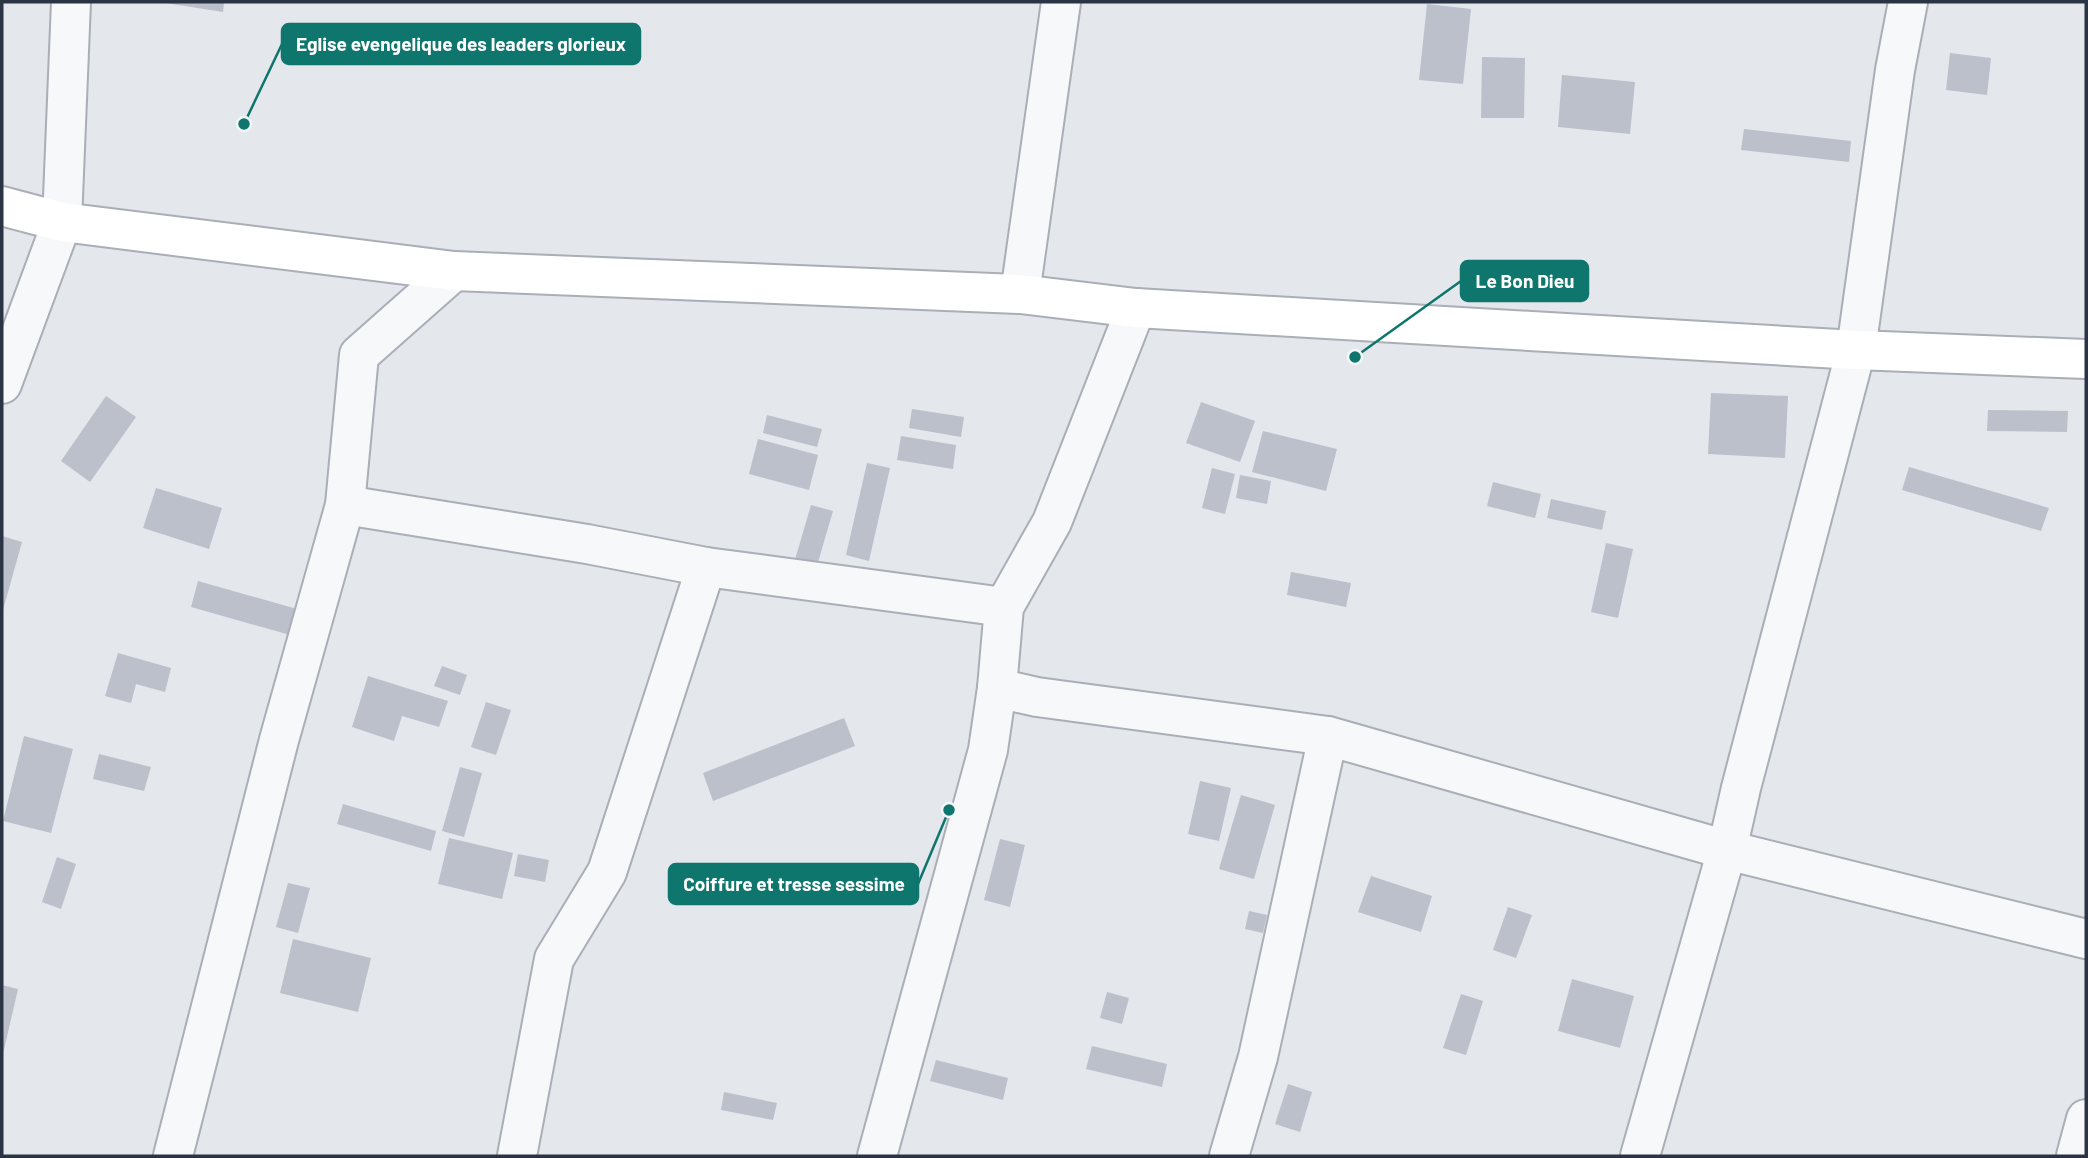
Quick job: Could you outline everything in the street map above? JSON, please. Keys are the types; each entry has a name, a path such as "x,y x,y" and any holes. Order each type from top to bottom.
{"street":[{"path":"2,384 62,222 71,2"},
{"path":"1020,295 1061,2"},
{"path":"1640,1156 1727,850 1856,350 1895,70 1909,2"},
{"path":"2,206 62,222 454,271 1020,295 1136,308 1856,350 2086,359"},
{"path":"173,1156 279,740 345,505 359,355 454,271"},
{"path":"877,1156 988,750 998,688 1004,607 1052,522 1136,308"},
{"path":"345,505 587,544 706,567 1004,607"},
{"path":"517,1156 554,958 607,872 706,567"},
{"path":"998,688 1037,697 1328,736 1727,850 2086,939"},
{"path":"1229,1156 1258,1057 1328,736"},
{"path":"2076,1156 2086,1119"}],"building":[{"path":"159,2 224,2 223,12"},
{"path":"1427,4 1471,9 1463,84 1419,80"},
{"path":"1950,53 1991,58 1987,95 1946,90"},
{"path":"1482,57 1525,58 1524,118 1481,118"},
{"path":"1562,75 1635,82 1630,134 1558,127"},
{"path":"1744,129 1851,141 1849,162 1741,150"},
{"path":"1711,393 1788,396 1785,458 1708,454"},
{"path":"106,396 136,417 90,482 61,461"},
{"path":"1201,402 1255,421 1240,462 1186,443"},
{"path":"912,409 964,417 961,437 909,428"},
{"path":"1988,410 2068,411 2067,432 1987,431"},
{"path":"767,415 822,429 817,447 763,433"},
{"path":"1263,431 1337,449 1326,491 1252,472"},
{"path":"901,436 956,445 953,469 897,460"},
{"path":"758,439 818,455 809,490 749,474"},
{"path":"867,463 890,468 869,561 846,555"},
{"path":"1909,467 2049,508 2041,531 1902,490"},
{"path":"1212,468 1235,474 1225,514 1202,508"},
{"path":"1240,475 1271,481 1267,504 1236,498"},
{"path":"1493,482 1541,494 1535,518 1487,506"},
{"path":"156,488 222,508 209,549 143,528"},
{"path":"1551,499 1606,511 1602,530 1547,518"},
{"path":"811,505 833,511 814,576 792,570"},
{"path":"2,536 22,542 3,610 2,610"},
{"path":"1606,543 1633,549 1618,618 1591,612"},
{"path":"1291,572 1351,583 1346,607 1287,595"},
{"path":"198,581 297,609 290,635 191,607"},
{"path":"118,653 171,668 165,692 136,684 131,703 105,696"},
{"path":"442,666 467,675 460,695 434,686"},
{"path":"368,676 448,701 439,727 402,716 394,741 352,727"},
{"path":"486,702 511,710 496,755 471,747"},
{"path":"844,718 855,746 713,801 703,773"},
{"path":"24,736 73,749 51,833 3,821"},
{"path":"99,754 151,767 144,791 93,779"},
{"path":"460,767 482,773 464,837 442,831"},
{"path":"1200,781 1231,788 1219,841 1188,834"},
{"path":"1241,795 1275,805 1254,879 1219,869"},
{"path":"343,804 436,831 431,851 337,824"},
{"path":"449,838 513,853 502,899 438,884"},
{"path":"1000,839 1025,845 1010,907 984,900"},
{"path":"518,854 549,860 545,882 514,876"},
{"path":"57,857 76,864 61,909 42,902"},
{"path":"1371,876 1432,896 1421,932 1358,912"},
{"path":"288,883 310,888 298,933 276,927"},
{"path":"1508,907 1532,915 1516,958 1493,950"},
{"path":"1249,911 1267,915 1263,933 1245,929"},
{"path":"293,939 371,958 358,1012 280,993"},
{"path":"1572,979 1634,996 1620,1048 1558,1031"},
{"path":"2,985 18,989 3,1054 2,1054"},
{"path":"1107,992 1129,998 1122,1024 1100,1018"},
{"path":"1461,994 1483,1001 1466,1055 1443,1048"},
{"path":"1092,1046 1167,1064 1162,1087 1086,1069"},
{"path":"936,1060 1008,1078 1003,1100 930,1081"},
{"path":"1288,1084 1312,1092 1300,1132 1275,1124"},
{"path":"724,1092 777,1103 773,1120 721,1110"}],"place":[{"name":"Eglise evengelique des leaders glorieux","path":"244,124"},
{"name":"Le Bon Dieu","path":"1355,357"},
{"name":"Coiffure et tresse sessime","path":"949,810"}]}
